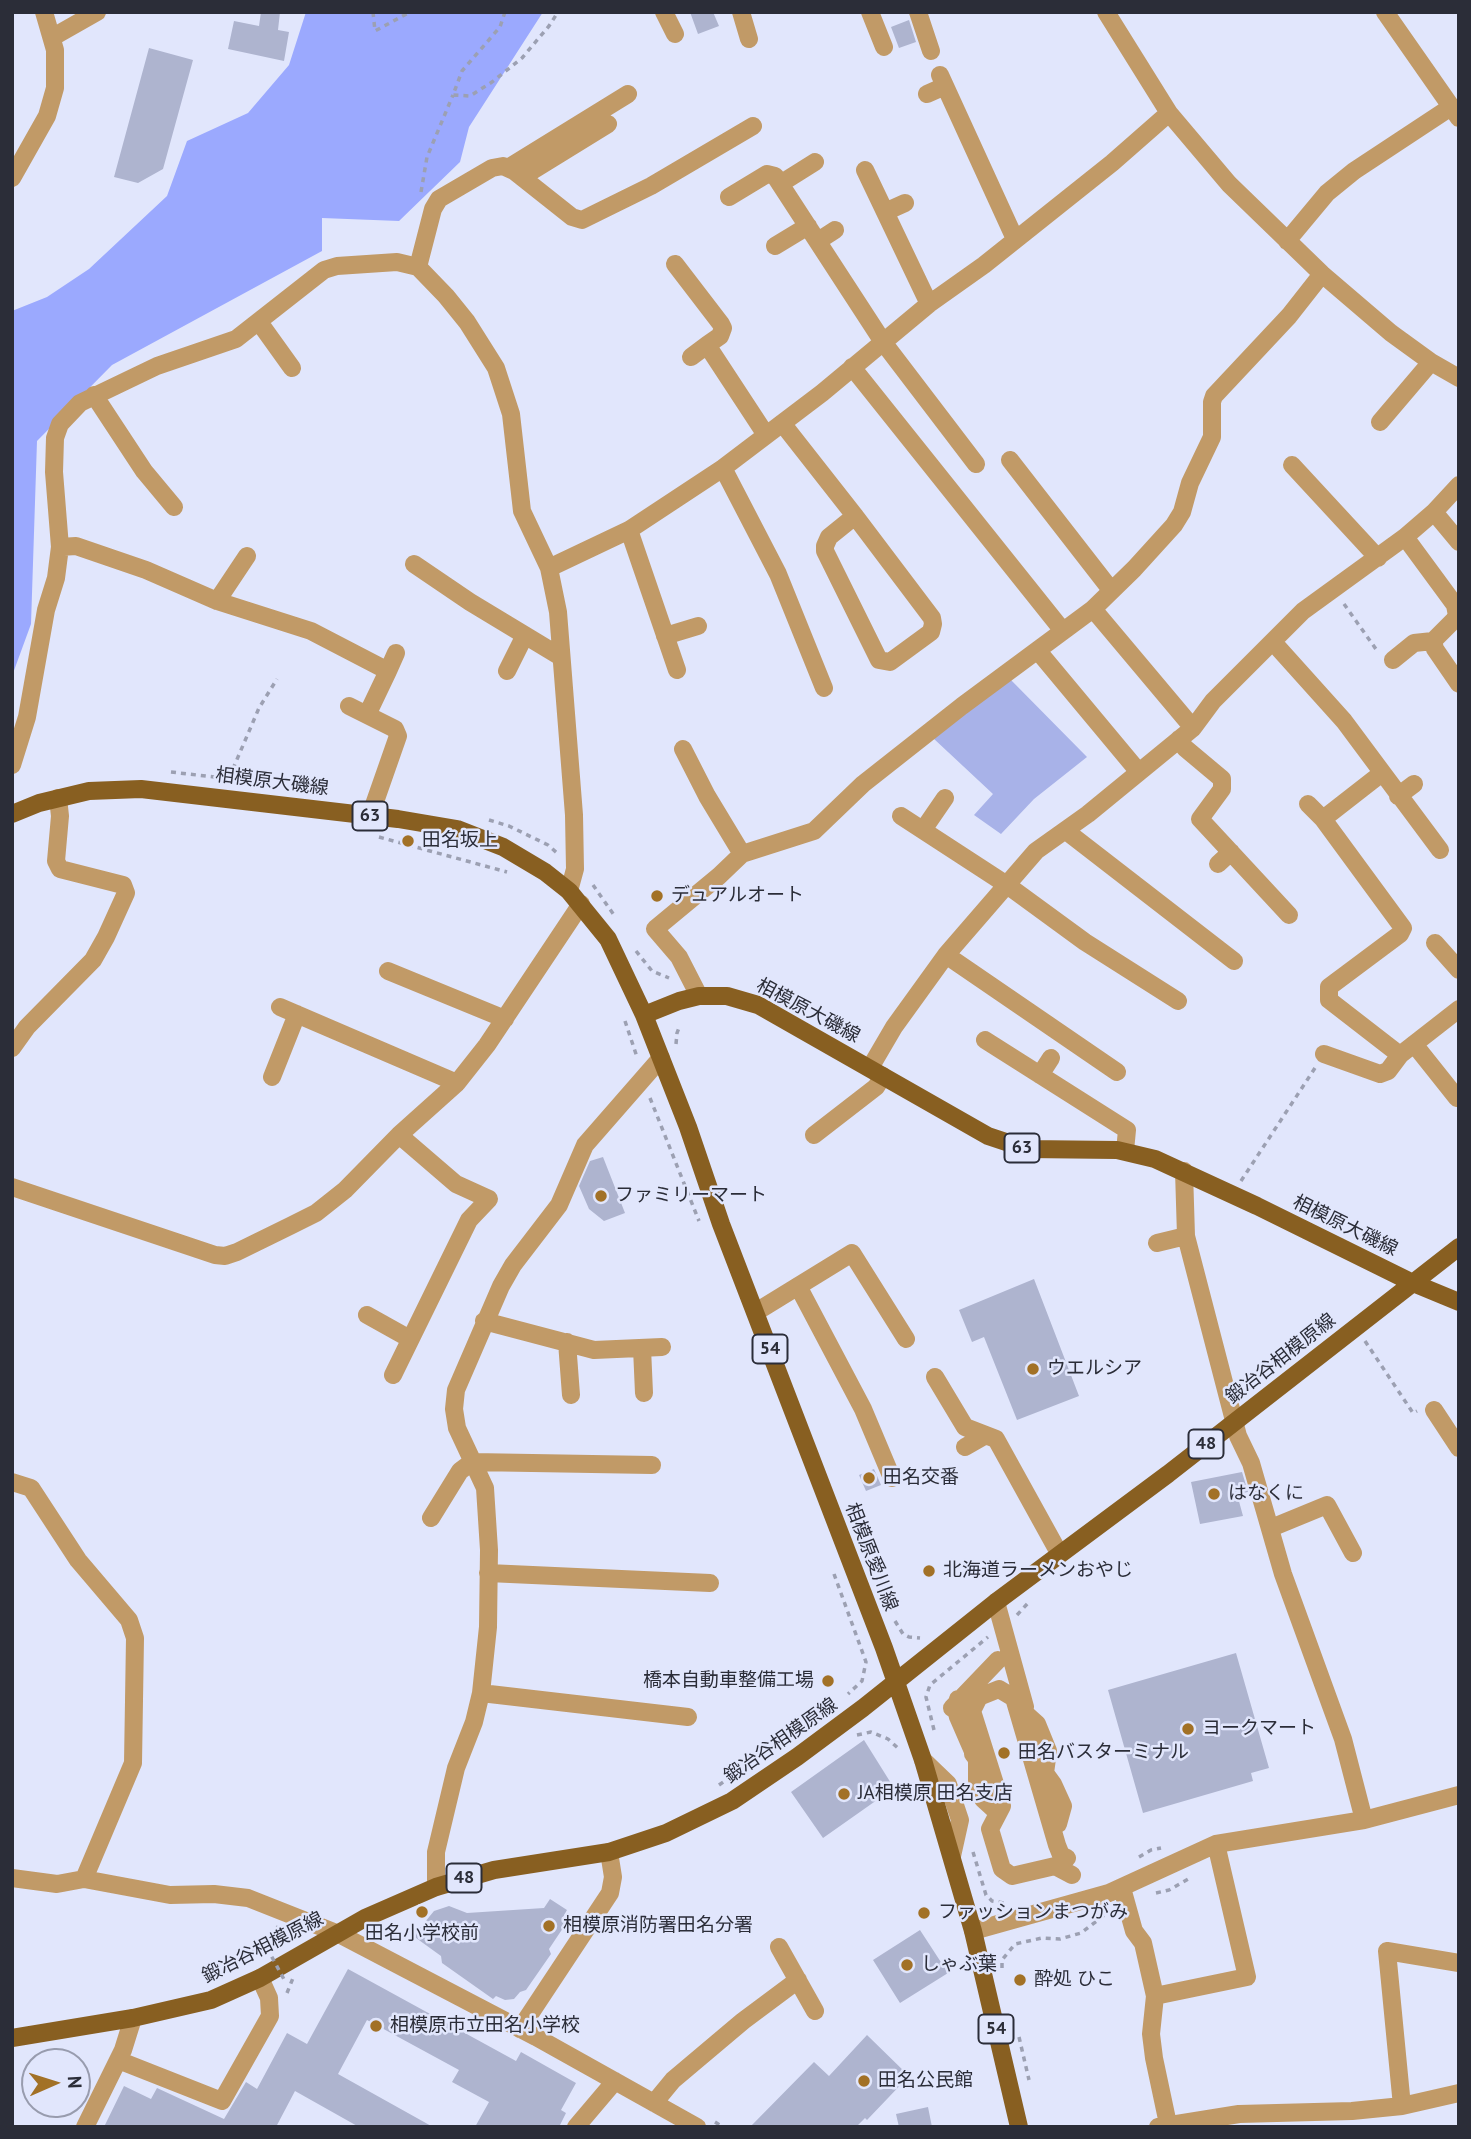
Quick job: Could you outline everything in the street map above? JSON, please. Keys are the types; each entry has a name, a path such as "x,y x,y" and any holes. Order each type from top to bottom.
{"main road":[{"name":"相模原大磯線","path":"12,814 58,798 104,790 163,789 427,823 483,838 523,857 575,898 608,939 644,1015 699,996 726,996 758,1005 988,1136 1027,1149 1125,1152 1155,1159 1413,1283 1459,1302"},
{"name":"相模原愛川線","path":"644,1015 923,1760 972,1931 1019,2127"},
{"name":"鍛冶谷相模原線","path":"12,2038 133,2018 211,2000 260,1978 365,1918 436,1887 494,1870 609,1852 676,1828 732,1801 797,1757 1059,1553 1168,1474 1459,1247"}],"street":[{"path":"12,178 47,116 55,88 57,70 53,37 44,12"},
{"path":"53,37 97,12"},
{"path":"664,12 676,34"},
{"path":"741,12 749,39"},
{"path":"918,12 931,51"},
{"path":"1106,12 1169,113 1229,184 1322,274 1391,333 1431,362 1459,378"},
{"path":"1287,241 1327,193 1354,171 1455,112 1385,12"},
{"path":"875,14 884,47"},
{"path":"927,94 942,80 1015,239"},
{"path":"522,178 628,94"},
{"path":"549,569 629,530 723,468 1112,163 1169,113"},
{"path":"522,178 608,124"},
{"path":"418,267 433,209 439,199 492,169 503,166 572,217 582,220 652,186 753,126"},
{"path":"780,184 815,162"},
{"path":"865,170 929,304"},
{"path":"729,197 767,174 775,176 883,342 976,464"},
{"path":"885,212 905,203"},
{"path":"775,246 835,230"},
{"path":"12,765 27,717 46,610 56,578 60,547 54,472 55,438 60,424 80,402 94,395 158,366 236,339 310,280 330,268 397,262 418,267 467,322 496,368 510,414 522,511 549,569 558,612 576,846 575,898 505,1018 457,1083 399,1135 345,1190 316,1213 225,1256 215,1255 12,1187"},
{"path":"675,264 723,328 720,336 691,357"},
{"path":"699,996 679,957 655,929 742,854 814,831 863,784 962,706 1093,609 1155,548 1179,519 1189,483 1212,437 1214,396 1289,316 1322,274"},
{"path":"260,322 292,368"},
{"path":"707,345 766,435"},
{"path":"1380,422 1431,362"},
{"path":"852,367 1063,631"},
{"path":"94,395 144,471 174,507"},
{"path":"782,423 855,516 932,618 931,632 890,662 879,660 825,551 830,537 855,516"},
{"path":"1010,460 1111,590"},
{"path":"1292,465 1378,558"},
{"path":"723,468 778,574 824,688"},
{"path":"814,1135 876,1087 876,1072 894,1027 946,955 1036,851 1066,831 1186,734 1213,701 1303,611 1405,537 1434,512 1459,485"},
{"path":"1434,512 1459,542"},
{"path":"629,530 677,670"},
{"path":"1393,660 1415,643 1433,641 1454,620 1457,610 1405,537"},
{"path":"60,547 76,547 146,570 217,601 311,631 388,671"},
{"path":"217,601 247,556"},
{"path":"414,564 561,657"},
{"path":"1093,609 1186,734 1185,748 1222,779 1229,793 1200,819 1224,858 1279,912"},
{"path":"665,636 698,626"},
{"path":"507,670 525,635"},
{"path":"1433,641 1435,649 1459,684"},
{"path":"1273,642 1350,716 1382,773 1440,850"},
{"path":"1038,651 1138,771"},
{"path":"367,715 396,653"},
{"path":"349,706 395,729 398,736 370,816"},
{"path":"684,749 715,791 742,854"},
{"path":"1323,819 1382,773"},
{"path":"1398,796 1414,784"},
{"path":"12,1048 27,1027 93,960 126,893 123,885 60,869 55,862 60,816 58,798"},
{"path":"923,830 945,798"},
{"path":"1308,804 1323,819 1403,928 1400,934 1329,987 1329,1000 1407,1050 1457,1098"},
{"path":"901,816 1007,885 1085,942 1149,972 1178,1001"},
{"path":"1066,831 1155,902 1211,955 1234,961"},
{"path":"1155,902 1167,887"},
{"path":"1085,942 1097,927"},
{"path":"1435,943 1459,970"},
{"path":"946,955 1030,1003 1093,1045 1116,1072"},
{"path":"388,971 505,1018"},
{"path":"280,1006 457,1083"},
{"path":"1324,1054 1380,1074 1388,1071 1407,1050 1459,1009"},
{"path":"271,1077 297,1014"},
{"path":"985,1040 1127,1130 1125,1152"},
{"path":"436,1887 436,1852 456,1768 474,1722 481,1693 488,1627 488,1511 485,1488 457,1428 454,1409 456,1390 484,1321 513,1265 559,1205 585,1145 661,1058"},
{"path":"1040,1075 1051,1058"},
{"path":"393,1375 469,1220 489,1199 456,1184 399,1135"},
{"path":"1184,1171 1186,1236 1234,1422 1251,1463 1283,1574 1343,1739 1364,1819"},
{"path":"1157,1243 1186,1236"},
{"path":"755,1312 852,1253 906,1339"},
{"path":"798,1286 863,1409 892,1478"},
{"path":"368,1315 410,1339"},
{"path":"484,1321 594,1350 662,1347"},
{"path":"566,1342 571,1395"},
{"path":"642,1348 644,1393"},
{"path":"935,1377 965,1427 996,1439 1059,1553"},
{"path":"863,1409 880,1401"},
{"path":"1434,1410 1459,1448"},
{"path":"965,1447 986,1435"},
{"path":"430,1518 460,1471 472,1462 652,1465"},
{"path":"12,1482 31,1488 78,1560 129,1620 135,1638 133,1763 84,1879"},
{"path":"1270,1528 1327,1505 1349,1545 1361,1529"},
{"path":"488,1573 710,1583"},
{"path":"996,1602 1010,1683 1058,1859 1079,1903"},
{"path":"1008,1667 971,1686 951,1709 950,1717 960,1737 977,1759 996,1813 1009,1862 1016,1866 1058,1859"},
{"path":"1008,1667 1027,1715 1045,1773 1063,1806 1058,1824 1058,1859"},
{"path":"996,1813 1002,1806 972,1712 979,1697 999,1689 1014,1698"},
{"path":"481,1693 688,1717"},
{"path":"972,1931 1079,1903 1122,1888 1216,1844 1364,1819 1459,1795"},
{"path":"1155,1996 1247,1978 1216,1844"},
{"path":"520,2029 610,1893 613,1877 609,1852"},
{"path":"12,1878 57,1884 84,1879 170,1895 214,1894 248,1898 340,1934 698,2127"},
{"path":"1122,1888 1134,1931 1143,1943 1155,1996 1151,2034 1163,2125 1239,2114 1284,2120 1402,2106 1459,2093"},
{"path":"779,1947 815,2011"},
{"path":"1402,2106 1387,1951 1459,1963"},
{"path":"118,2060 222,2101 270,2016 269,1998 260,1978"},
{"path":"654,2103 673,2080 743,2021 798,1980"},
{"path":"85,2127 118,2060 133,2018"},
{"path":"576,2127 615,2081"}],"path":[{"path":"373,12 375,31 410,12"},
{"path":"421,194 427,157 462,71 499,27 505,12"},
{"path":"453,95 470,96 492,82 522,58 558,12"},
{"path":"1333,587 1381,655 1393,660"},
{"path":"229,779 259,708 276,679"},
{"path":"370,835 517,875"},
{"path":"632,946 645,963 662,977"},
{"path":"623,1016 643,1078 703,1232"},
{"path":"1243,1187 1238,1185 1324,1054"},
{"path":"1363,1339 1413,1413 1426,1406 1434,1410"},
{"path":"831,1565 866,1662 862,1681 847,1695"},
{"path":"903,1634 913,1638"},
{"path":"930,1685 990,1636"},
{"path":"717,1787 836,1703"},
{"path":"871,1732 894,1743 903,1761"},
{"path":"278,1924 274,1937 252,1950 254,1954 267,1948 286,1983"},
{"path":"274,1937 281,1951"}],"shaded area":[{"path":"306,12 543,12 469,127 460,162 399,221 322,218 322,251 112,365 37,441 31,624 12,676 12,311 47,297 89,269 167,196 187,141 248,113 289,65"},
{"path":"1010,679 1087,757 1034,799 1001,834 974,815 993,794 933,738"}],"building":[{"path":"261,12 280,12 278,30 289,32 284,61 228,49 234,21 259,26"},
{"path":"690,12 713,12 719,26 698,34"},
{"path":"909,20 916,42 899,48 891,27"},
{"path":"149,48 193,60 163,169 138,183 114,177"},
{"name":"ファミリーマート","path":"603,1157 625,1213 604,1221 589,1209 579,1186 590,1161"},
{"name":"ウエルシア","path":"1034,1279 1079,1396 1017,1420 984,1337 972,1342 959,1310"},
{"name":"田名交番","path":"874,1469 881,1485 866,1491 859,1475"},
{"path":"1242,1472 1248,1492 1237,1494 1243,1516 1200,1524 1191,1482"},
{"name":"ヨークマート","path":"1236,1653 1269,1768 1251,1773 1253,1781 1143,1813 1108,1690"},
{"path":"864,1740 894,1788 823,1838 791,1792"},
{"path":"550,1899 567,1910 562,1919 567,1922 549,1949 551,1954 526,1990 514,1999 505,2000 496,1996 493,1999 442,1963 441,1956 405,1930 420,1928 434,1911 449,1906 467,1913 544,1908"},
{"path":"920,1930 948,1973 900,2003 873,1960"},
{"path":"348,1969 516,2061 521,2052 576,2083 561,2110 566,2113 559,2127 475,2127 489,2102 452,2082 459,2070 367,2020 338,2074 433,2127 359,2127 295,2091 276,2127 104,2127 124,2086 151,2099 157,2088 224,2119 246,2082 257,2089 287,2033 307,2044"},
{"name":"田名公民館","path":"867,2035 909,2076 867,2120 865,2118 856,2127 750,2127 814,2062 829,2076"},
{"path":"928,2107 932,2127 899,2127 896,2114"}],"place":[{"name":"田名坂上","path":"408,841"},
{"name":"デュアルオート","path":"657,896"},
{"name":"ファミリーマート","path":"601,1196"},
{"name":"ウエルシア","path":"1033,1369"},
{"name":"田名交番","path":"869,1478"},
{"name":"はなくに","path":"1214,1494"},
{"name":"北海道ラーメンおやじ","path":"929,1571"},
{"name":"橋本自動車整備工場","path":"828,1681"},
{"name":"ヨークマート","path":"1188,1729"},
{"name":"田名バスターミナル","path":"1004,1753"},
{"name":"JA相模原 田名支店","path":"844,1794"},
{"name":"田名小学校前","path":"422,1912"},
{"name":"ファッションまつがみ","path":"924,1913"},
{"name":"相模原消防署田名分署","path":"549,1926"},
{"name":"しゃぶ葉","path":"907,1965"},
{"name":"酔処 ひこ","path":"1020,1980"},
{"name":"相模原市立田名小学校","path":"376,2026"},
{"name":"田名公民館","path":"864,2081"}]}
